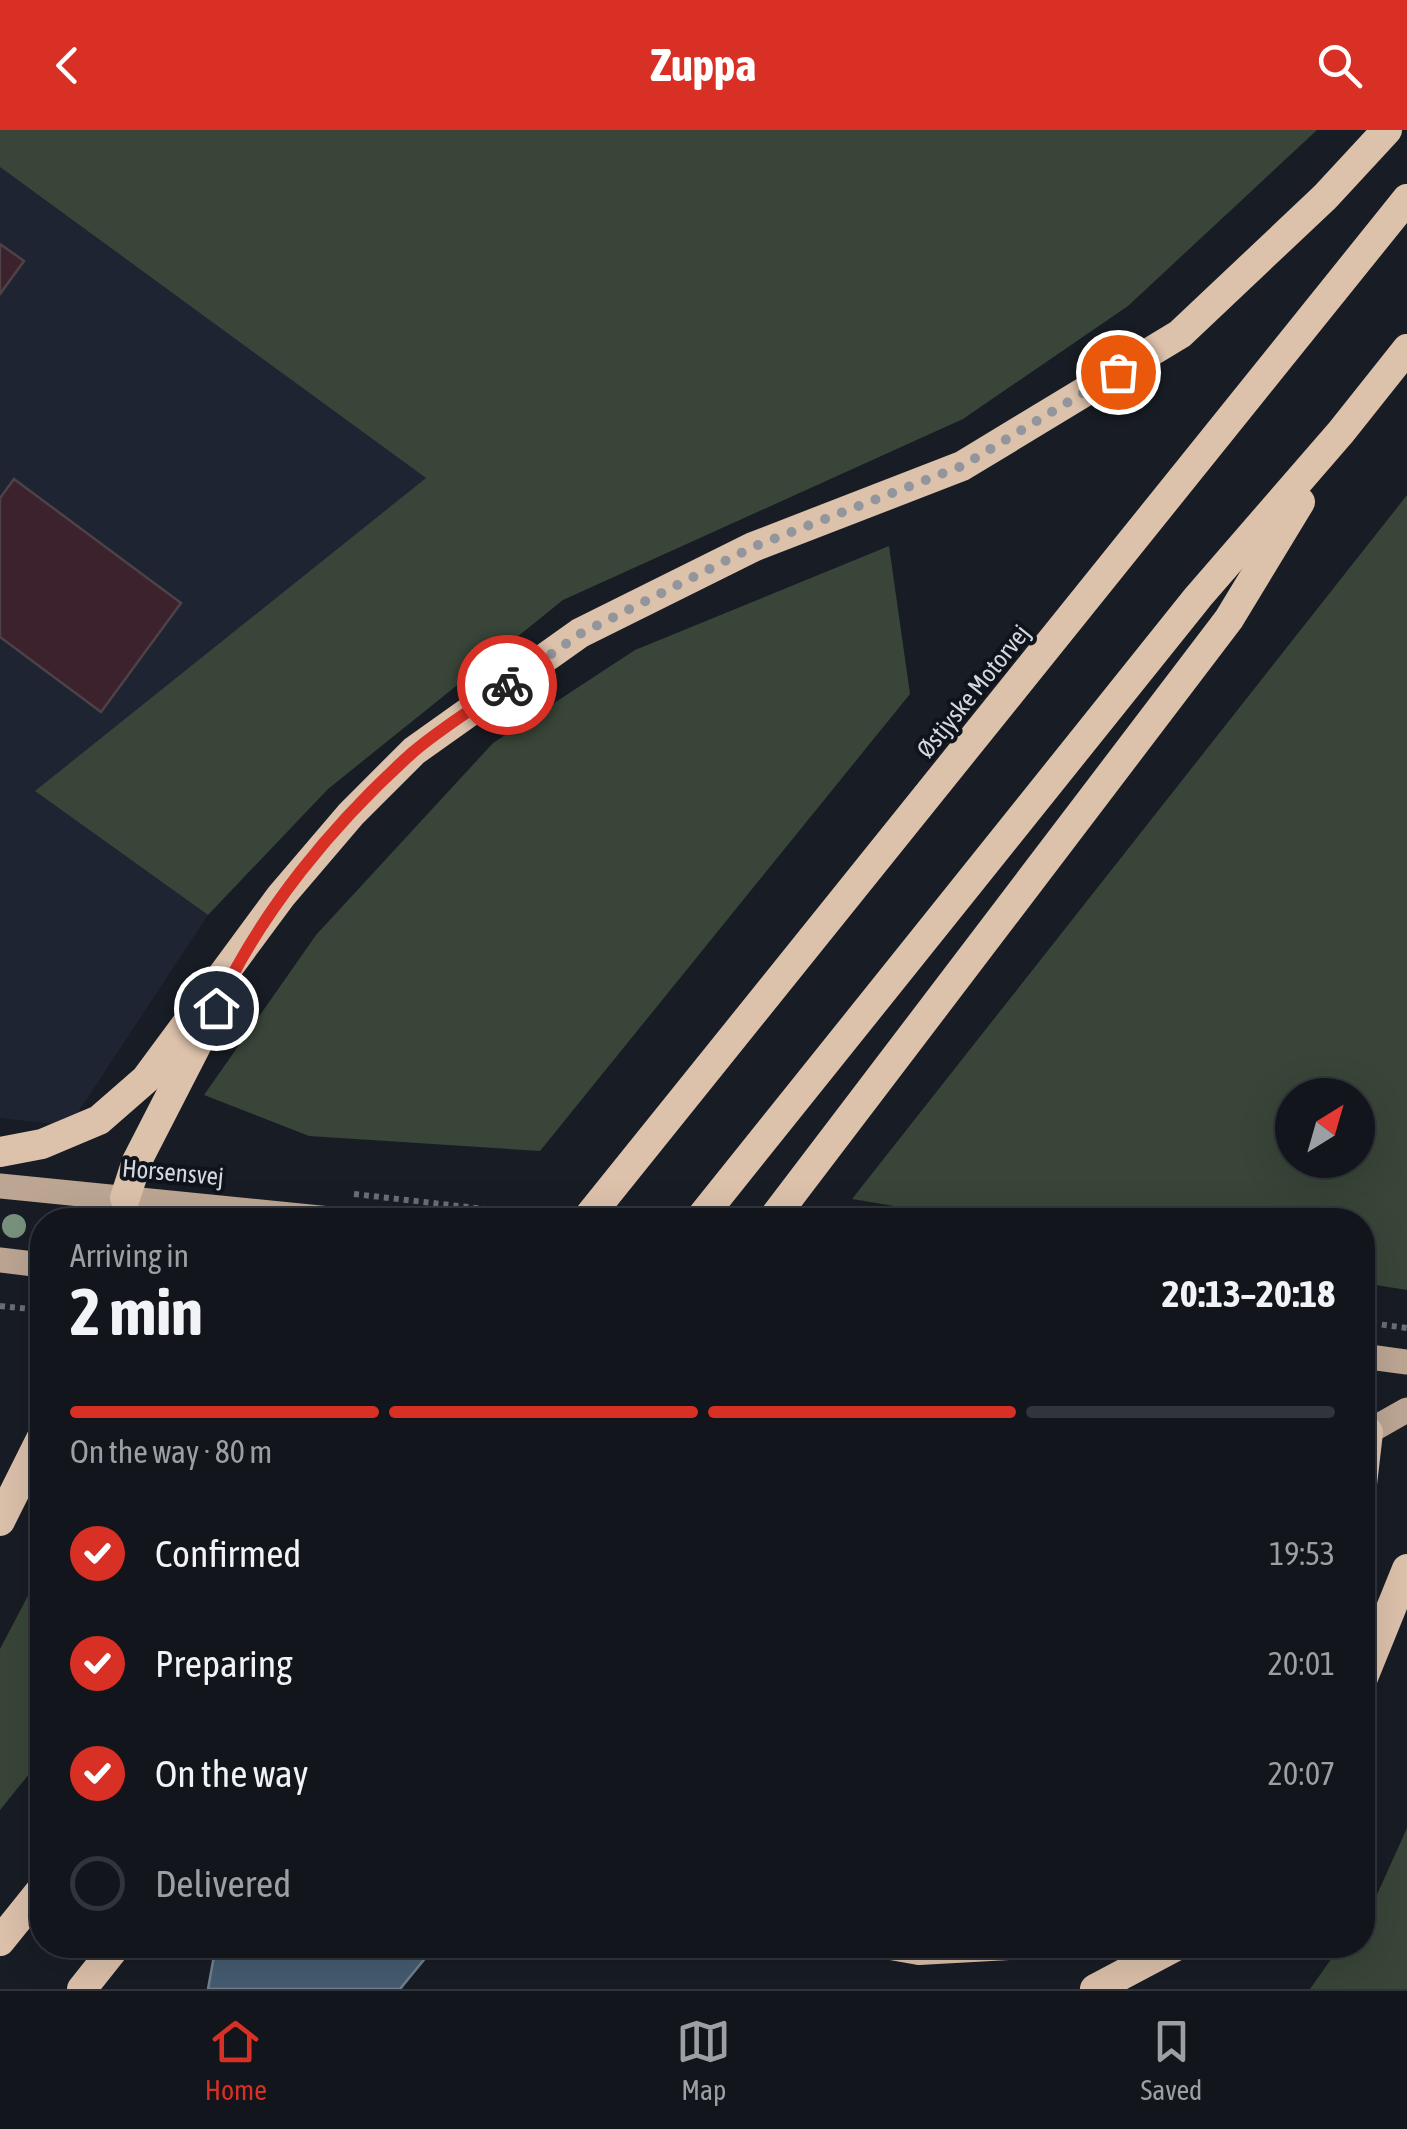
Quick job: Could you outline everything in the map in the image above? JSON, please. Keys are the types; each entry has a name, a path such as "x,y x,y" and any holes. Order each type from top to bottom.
{"highway":[{"path":"0,1152 42,1144 99,1120 146,1080 281,896 352,814 414,751 580,634 753,547 962,466 1180,334 1325,197 1387,130"},
{"name":"Østjyske Motorvej","path":"582,1208 1407,199"},
{"path":"709,1208 1198,597 1342,432 1407,349"},
{"path":"781,1208 1229,619 1342,432"},
{"path":"122,1208 144,1148 240,956"},
{"path":"0,1520 30,1461"},
{"path":"1375,1648 1407,1569"},
{"path":"0,1941 30,1904"},
{"path":"82,1989 107,1958"},
{"path":"1095,1989 1153,1958"}],"main road":[{"name":"Horsensvej","path":"0,1186 117,1208"},
{"path":"0,1260 30,1264"},
{"path":"1375,1359 1403,1365"},
{"path":"1375,1427 1407,1410"},
{"path":"1375,1432 1407,1434"}],"path":[{"path":"411,1200 479,1208"},
{"path":"0,1306 30,1309"},
{"path":"1375,1324 1407,1328"}],"shaded area":[{"path":"0,167 427,478 36,791 208,915 69,1126 0,1118"},
{"path":"214,1958 425,1958 400,1989 208,1989"}],"green space":[{"path":"0,130 1317,130 1128,306 963,419 563,600 328,789 208,915 35,791 426,478 0,167"},
{"path":"1407,495 1407,1290 1375,1285 1375,1208 906,1208 852,1199"},
{"path":"889,546 910,694 540,1151 309,1136 204,1095 316,935 493,743 635,650"},
{"path":"30,1592 30,1773 0,1810 0,1649"},
{"path":"1407,1828 1407,1989 1310,1989 1332,1958 1375,1958 1375,1899"}],"building":[{"path":"0,244 24,261 0,294"},
{"path":"14,479 181,603 101,712 0,637 0,498"}],"way so far":[{"path":"507,685 580,634 753,547 962,466 1118,372"}],"route":[{"path":"216,1008 240,956 281,896 352,814 414,751 507,685"}]}
